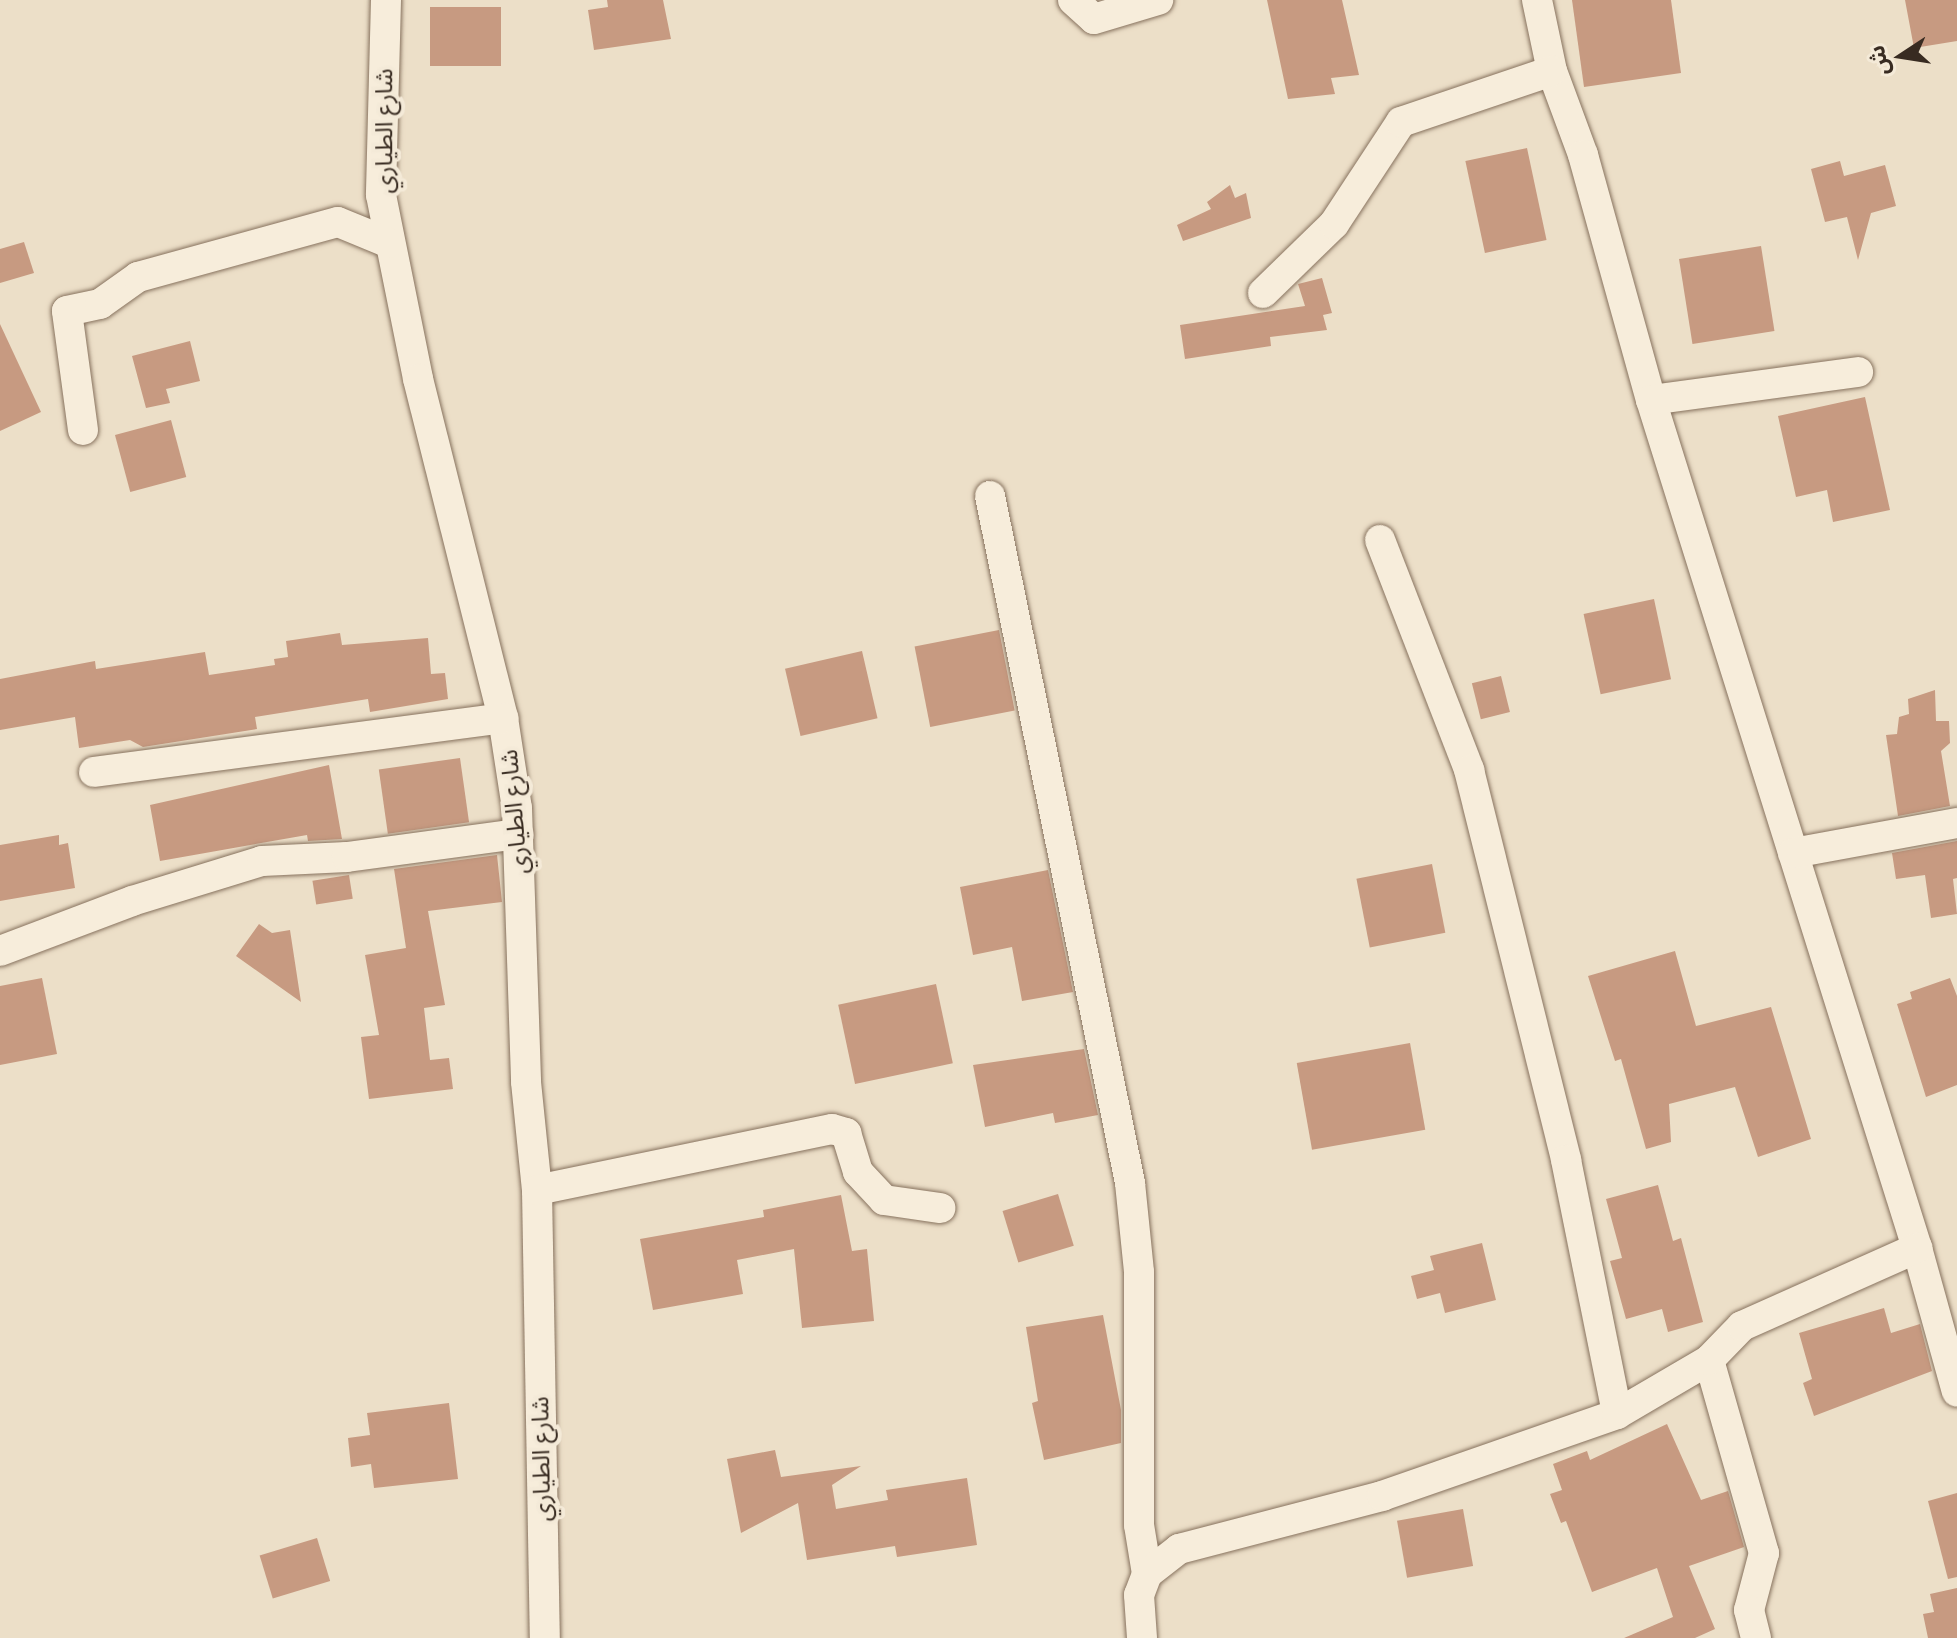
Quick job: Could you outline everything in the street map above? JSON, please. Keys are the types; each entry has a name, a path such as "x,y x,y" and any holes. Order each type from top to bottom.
{"street":[{"name":"شارع الطياري","path":"386,0 379,157 389,243 503,718 518,834 526,1082 537,1190 545,1638"},
{"path":"1073,0 1094,19 1158,0"},
{"path":"1537,0 1552,71 1583,155 1651,400 1917,1248 1957,1392"},
{"path":"1263,293 1334,224 1401,122 1552,71"},
{"path":"83,430 67,311 100,304 138,277 338,222 389,243"},
{"path":"1651,400 1858,372"},
{"path":"990,496 1082,928 1130,1183 1139,1272 1139,1525 1147,1574 1139,1595 1142,1638"},
{"path":"1380,540 1469,770 1566,1160 1617,1414"},
{"path":"94,772 503,718"},
{"path":"1793,853 1957,823"},
{"path":"0,951 132,901 262,861 347,857 518,834"},
{"path":"537,1190 832,1129 846,1133 858,1172 884,1200 940,1208"},
{"path":"1147,1574 1179,1549 1382,1496 1617,1414 1709,1360 1742,1326 1917,1248"},
{"path":"1709,1360 1764,1553 1749,1610 1756,1638"}],"building":[{"path":"607,0 663,0 671,39 594,50 588,10 608,7"},
{"path":"1267,0 1342,0 1359,75 1331,78 1335,94 1288,99"},
{"path":"1572,0 1671,0 1681,73 1584,87"},
{"path":"1905,0 1957,0 1957,41 1914,48"},
{"path":"430,7 501,7 501,66 430,66"},
{"path":"1527,148 1547,240 1485,253 1465,161"},
{"path":"1840,161 1844,176 1885,165 1896,206 1871,213 1858,260 1847,217 1825,222 1811,169"},
{"path":"1230,185 1235,198 1246,193 1251,218 1183,241 1177,225 1211,209 1207,202"},
{"path":"24,242 34,273 0,283 0,249"},
{"path":"1761,246 1774,331 1692,344 1679,259"},
{"path":"1322,278 1332,313 1323,315 1327,330 1270,337 1271,346 1185,359 1180,325 1305,306 1298,284"},
{"path":"0,324 41,412 0,431"},
{"path":"190,341 200,381 166,389 170,403 146,408 132,356"},
{"path":"1865,397 1890,510 1833,522 1827,490 1796,497 1778,416"},
{"path":"171,420 186,477 130,492 115,435"},
{"path":"1654,599 1671,679 1601,694 1584,614"},
{"path":"999,630 1015,710 930,727 915,646"},
{"path":"340,633 342,645 428,638 431,674 445,673 448,699 370,712 368,699 255,717 257,729 143,747 130,740 79,748 75,717 0,730 0,679 95,661 96,669 205,652 209,675 275,665 274,659 288,657 286,641"},
{"path":"862,651 878,718 801,736 785,669"},
{"path":"1501,676 1510,712 1481,719 1472,683"},
{"path":"1935,690 1936,721 1949,721 1950,743 1941,751 1950,806 1898,816 1886,735 1897,734 1899,717 1909,714 1908,699"},
{"path":"460,758 469,822 388,834 379,769"},
{"path":"329,765 342,839 308,841 307,835 160,861 150,805"},
{"path":"59,835 59,845 68,843 75,888 0,901 0,845"},
{"path":"1957,841 1957,878 1953,879 1957,914 1931,918 1925,875 1896,879 1892,853"},
{"path":"497,855 502,902 428,911 445,1005 424,1008 430,1060 449,1058 453,1089 369,1099 361,1037 379,1035 365,955 406,948 394,869"},
{"path":"1432,864 1445,933 1370,947 1356,879"},
{"path":"1048,870 1073,992 1022,1001 1012,947 973,955 960,887"},
{"path":"349,875 353,899 316,904 312,881"},
{"path":"259,924 272,933 290,930 301,1002 236,956"},
{"path":"1675,951 1696,1026 1771,1007 1811,1139 1758,1157 1735,1087 1669,1104 1671,1142 1646,1149 1621,1059 1615,1061 1588,976"},
{"path":"42,978 57,1054 0,1065 0,986"},
{"path":"1950,978 1957,996 1957,1085 1926,1097 1897,1004 1912,999 1910,992"},
{"path":"936,984 953,1063 855,1084 838,1005"},
{"path":"1410,1043 1425,1130 1312,1150 1297,1063"},
{"path":"1084,1049 1098,1115 1055,1123 1053,1113 985,1127 973,1065"},
{"path":"1658,1185 1673,1241 1681,1238 1703,1322 1668,1332 1662,1309 1626,1319 1610,1261 1622,1258 1606,1199"},
{"path":"1058,1194 1074,1246 1018,1263 1003,1211"},
{"path":"841,1195 852,1251 867,1249 874,1321 802,1328 794,1249 737,1260 743,1294 653,1310 640,1239 764,1217 763,1210"},
{"path":"1482,1243 1496,1300 1445,1313 1440,1293 1417,1299 1411,1276 1434,1270 1430,1256"},
{"path":"1884,1308 1891,1333 1920,1324 1932,1371 1814,1416 1803,1383 1812,1379 1799,1333"},
{"path":"1103,1315 1121,1410 1121,1443 1044,1460 1032,1403 1038,1401 1026,1327"},
{"path":"449,1403 458,1479 374,1488 371,1464 351,1467 348,1438 370,1435 367,1413"},
{"path":"1667,1424 1701,1500 1728,1491 1744,1547 1689,1566 1715,1629 1695,1638 1624,1638 1673,1617 1657,1568 1592,1592 1566,1521 1561,1523 1550,1494 1562,1490 1553,1464 1587,1451 1590,1460"},
{"path":"775,1450 781,1477 861,1466 832,1485 836,1509 888,1500 886,1490 967,1478 977,1545 897,1557 895,1546 807,1560 798,1503 741,1533 727,1459"},
{"path":"1957,1493 1957,1577 1948,1579 1928,1501"},
{"path":"1463,1509 1473,1566 1407,1578 1397,1521"},
{"path":"317,1538 330,1581 273,1599 260,1556"},
{"path":"1957,1588 1957,1638 1928,1638 1923,1614 1934,1612 1930,1594"}]}
